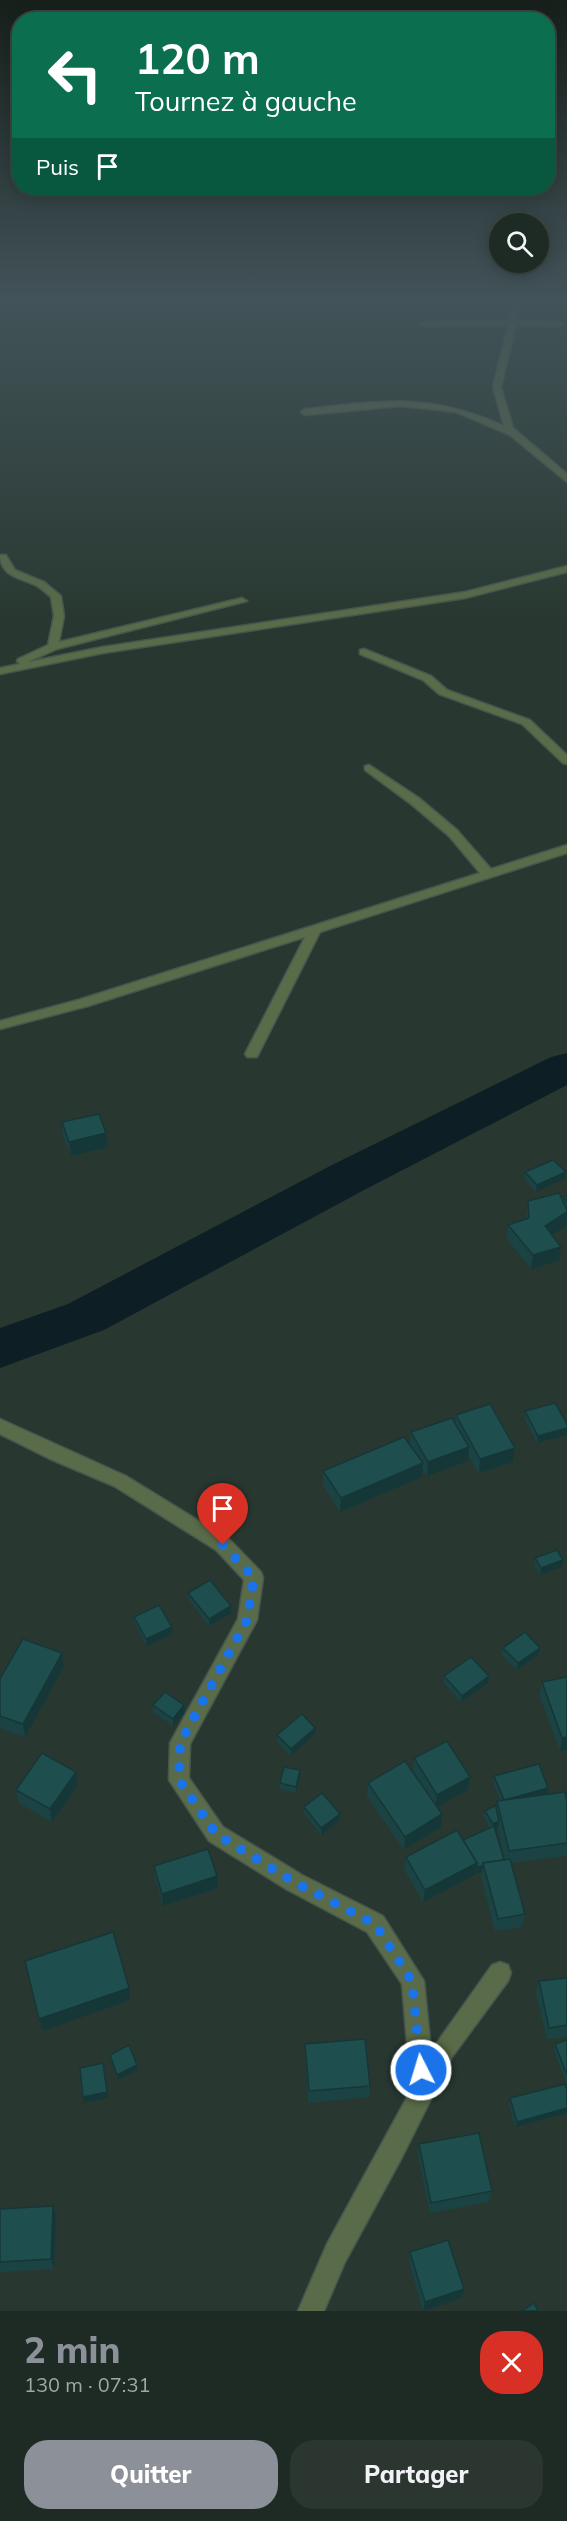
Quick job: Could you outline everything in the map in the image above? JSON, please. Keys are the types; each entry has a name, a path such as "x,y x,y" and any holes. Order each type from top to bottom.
{"street":[{"path":"305,412 314,411"},
{"path":"461,411 514,433"},
{"path":"504,411 509,429 567,478"},
{"path":"3,557 11,572 41,584 56,596 59,616 53,647"},
{"path":"0,671 103,650 465,595 567,569"},
{"path":"0,671 53,647 242,601"},
{"path":"364,652 427,678 443,692 526,722 567,760"},
{"path":"369,768 415,801 453,833 488,874"},
{"path":"0,1025 83,1004 567,849"},
{"path":"252,1054 315,929"},
{"path":"0,1426 56,1454 120,1481 223,1545 254,1578 247,1620 180,1743 179,1780 216,1834 294,1882 375,1924 412,1981 423,2092"},
{"path":"311,2311 336,2253 444,2049 500,1973"}],"building":[{"path":"99,1114 106,1133 69,1142 62,1122"},
{"path":"553,1160 566,1172 537,1185 525,1172"},
{"path":"559,1193 567,1212 545,1226 561,1247 533,1255 508,1225 529,1218 528,1201"},
{"path":"555,1403 567,1428 538,1436 525,1411"},
{"path":"490,1404 515,1448 480,1459 456,1415"},
{"path":"452,1418 469,1447 428,1462 411,1432"},
{"path":"404,1437 423,1463 341,1498 323,1471"},
{"path":"557,1550 563,1560 541,1568 535,1558"},
{"path":"210,1580 231,1606 209,1619 188,1593"},
{"path":"159,1605 172,1627 146,1639 134,1617"},
{"path":"525,1632 540,1648 518,1663 503,1648"},
{"path":"23,1639 62,1653 23,1724 0,1716 0,1679"},
{"path":"471,1657 489,1676 462,1696 444,1676"},
{"path":"567,1677 567,1737 562,1738 542,1682"},
{"path":"165,1692 184,1705 173,1719 153,1705"},
{"path":"302,1714 315,1728 291,1749 277,1735"},
{"path":"447,1741 470,1777 437,1795 414,1758"},
{"path":"42,1753 76,1772 50,1809 16,1790"},
{"path":"405,1761 442,1814 405,1837 368,1783"},
{"path":"539,1764 548,1788 504,1800 494,1776"},
{"path":"284,1767 300,1770 296,1787 280,1783"},
{"path":"565,1792 567,1843 509,1851 497,1801"},
{"path":"322,1793 340,1814 321,1828 304,1807"},
{"path":"496,1805 499,1821 493,1824 485,1811"},
{"path":"494,1826 504,1860 483,1863 483,1866 477,1867 477,1863 463,1840"},
{"path":"457,1830 477,1863 425,1890 406,1857"},
{"path":"208,1849 217,1876 162,1894 154,1866"},
{"path":"510,1859 525,1914 498,1919 483,1863"},
{"path":"113,1932 129,1988 39,2019 25,1961"},
{"path":"567,1978 567,2025 549,2028 539,1981"},
{"path":"365,2039 370,2086 309,2091 305,2044"},
{"path":"567,2040 567,2075 555,2044"},
{"path":"129,2045 137,2065 117,2075 110,2055"},
{"path":"103,2063 107,2092 83,2097 80,2068"},
{"path":"565,2084 567,2108 517,2122 510,2098"},
{"path":"479,2133 492,2191 431,2203 419,2144"},
{"path":"53,2206 51,2259 0,2262 0,2209"},
{"path":"448,2240 464,2289 425,2302 410,2252"},
{"path":"534,2303 538,2311 522,2311"}],"waterway":[{"path":"0,1348 86,1317 349,1177 567,1067"}],"route":[{"path":"223,1545 254,1578 247,1620 180,1743 179,1780 216,1834 294,1882 375,1924 412,1981 421,2070"}]}
